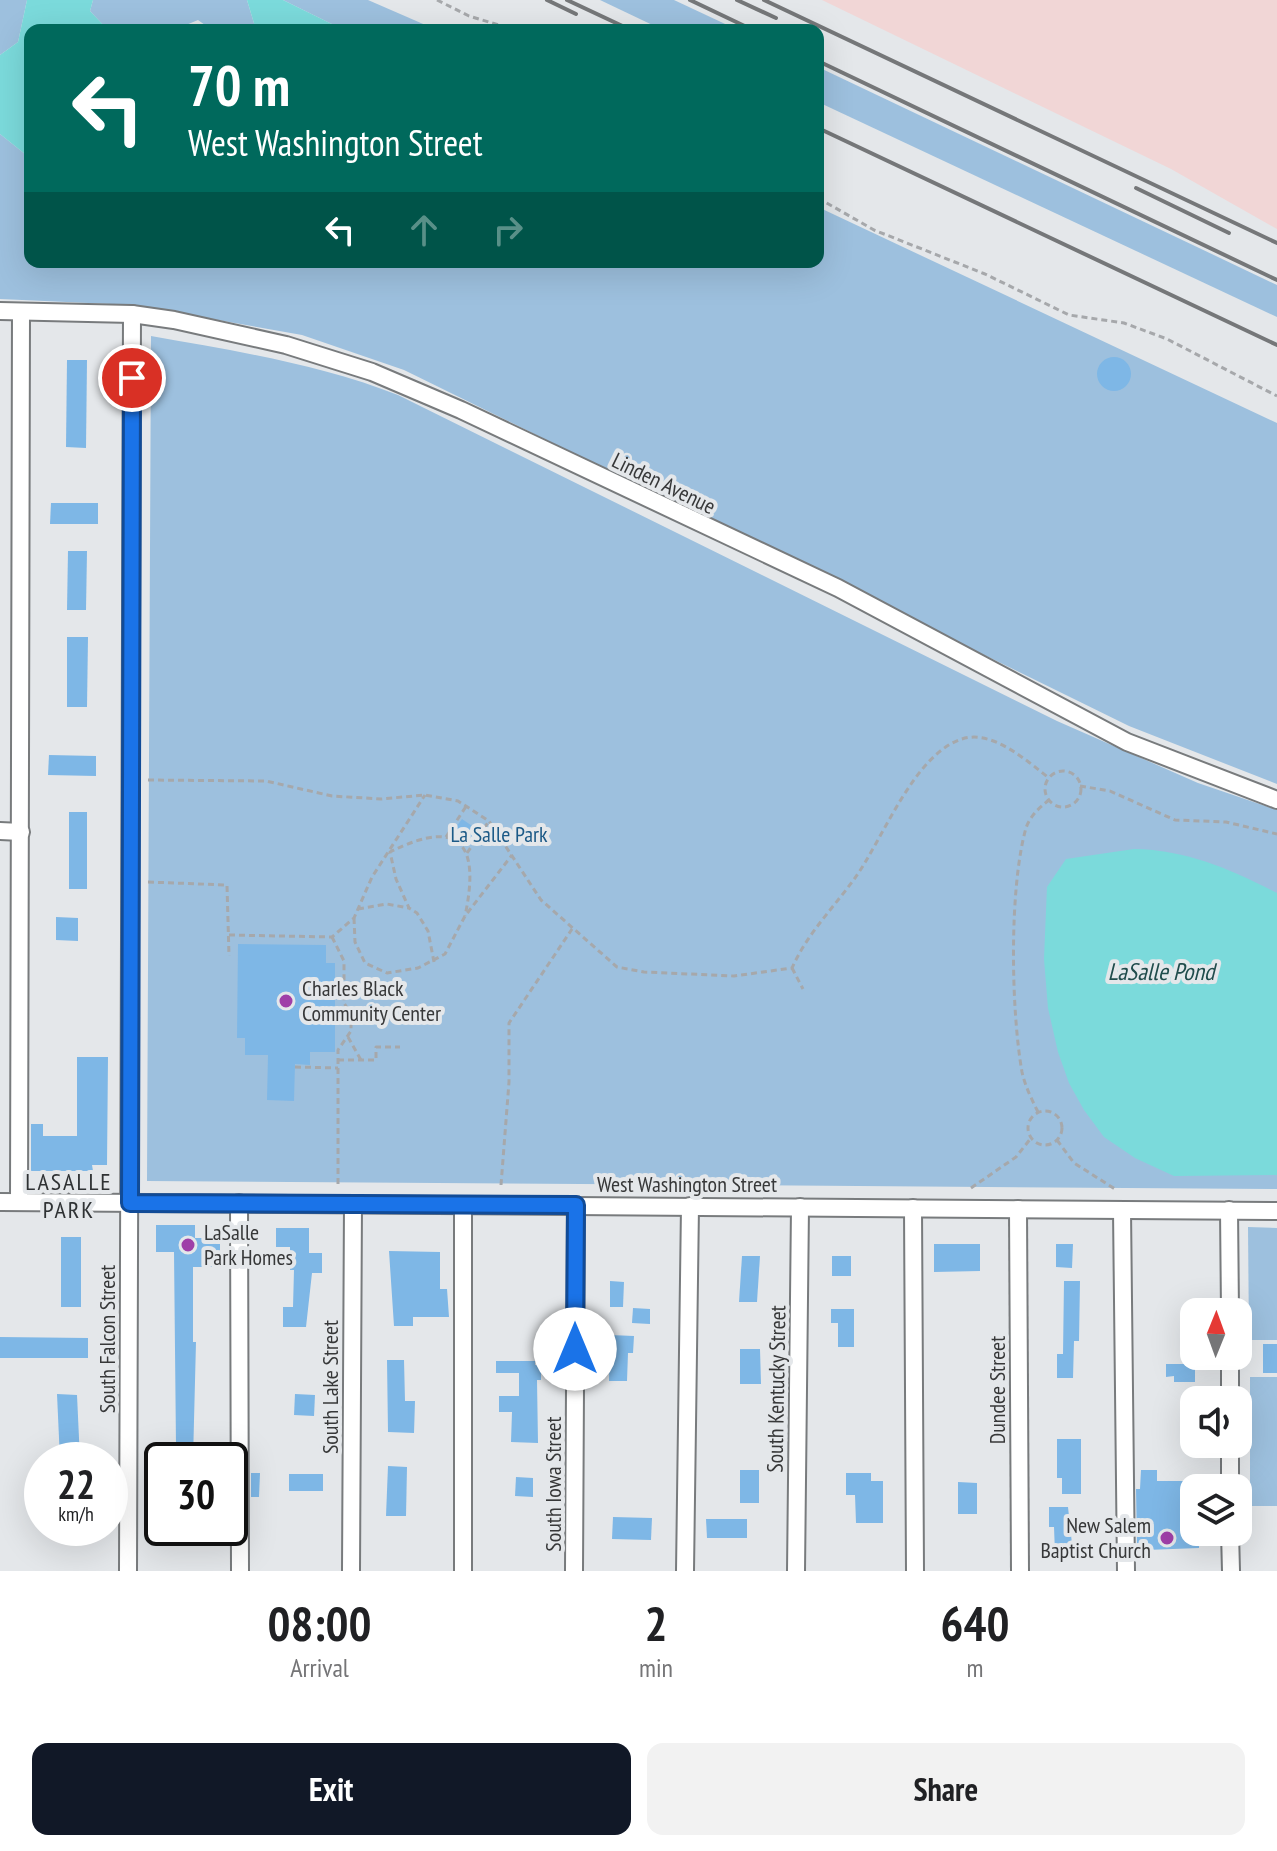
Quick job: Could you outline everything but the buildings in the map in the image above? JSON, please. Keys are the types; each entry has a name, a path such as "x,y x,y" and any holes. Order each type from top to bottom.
{"street":[{"name":"Linden Avenue","path":"0,311 132,314 174,320 286,345 412,388 838,588 1127,742 1277,800"},
{"path":"19,1202 21,312"},
{"name":"South Falcon Street","path":"128,1571 132,314"},
{"path":"0,831 21,832"},
{"name":"West Washington Street","path":"0,1202 1277,1211"},
{"path":"239,1203 240,1571"},
{"name":"South Lake Street","path":"351,1571 353,1204"},
{"path":"463,1205 463,1571"},
{"name":"South Iowa Street","path":"574,1571 576,1205"},
{"path":"685,1571 690,1206"},
{"name":"South Kentucky Street","path":"796,1571 800,1207"},
{"path":"913,1208 915,1571"},
{"name":"Dundee Street","path":"1018,1209 1020,1571"},
{"path":"1122,1210 1126,1571"},
{"path":"1229,1210 1230,1298"},
{"path":"1230,1546 1231,1571"}],"path":[{"path":"437,0 469,16 495,24"},
{"path":"824,201 874,230 985,274 1069,315 1124,323 1167,339 1277,396"},
{"path":"148,780 266,781 332,796 425,795 467,805 489,821 541,900 588,938 617,967 734,976 792,968 857,875 907,793 941,751 963,738 973,737 1016,753 1049,778"},
{"path":"1065,771 1075,776 1080,786 1079,797 1071,805 1059,806 1049,800 1045,789 1049,778 1065,771"},
{"path":"1080,786 1110,791 1175,820 1226,822 1277,834"},
{"path":"425,795 372,877 356,910 358,954 375,971 400,972 434,962 453,943 465,916 512,855"},
{"path":"1038,1112 1023,1076 1017,1034 1016,923 1026,826 1036,811 1049,800"},
{"path":"446,837 467,805"},
{"path":"467,853 489,821"},
{"path":"390,852 424,837 446,837 457,842 467,853 473,871 465,916"},
{"path":"390,852 396,879 409,908"},
{"path":"148,882 227,885 229,956"},
{"path":"356,910 387,904 409,908 417,913 428,931 434,962"},
{"path":"229,935 332,937 354,918"},
{"path":"501,1185 509,1082 509,1023 572,928"},
{"path":"332,937 344,961 344,1003 351,1014 348,1037 338,1050 338,1184"},
{"path":"792,968 803,989"},
{"path":"348,1037 361,1060"},
{"path":"338,1060 376,1060 376,1047 400,1047"},
{"path":"295,1067 338,1068"},
{"path":"971,1188 1016,1157 1031,1138 1030,1121 1038,1112 1048,1111 1057,1116 1062,1130 1057,1140 1041,1144 1031,1138"},
{"path":"1057,1140 1074,1163 1115,1189"}],"shaded area":[{"path":"822,0 1277,0 1277,229 1171,169"}],"green space":[{"path":"0,0 27,0 18,42 0,55"},
{"path":"93,0 247,0 254,24 204,24 198,20 188,24 102,24 90,11"},
{"path":"283,0 368,0 423,24 332,24"},
{"path":"600,0 674,0 725,24 650,24"},
{"path":"824,70 1277,285 1277,317 824,105"},
{"path":"0,134 24,153 24,268 824,268 824,210 1277,423 1277,784 1129,726 404,370 302,335 133,305 0,299"},
{"name":"La Salle Park","path":"151,336 308,367 398,395 1057,721 1198,783 1277,810 1277,1189 147,1181"},
{"path":"1248,1227 1277,1228 1277,1340 1252,1340 1252,1298 1249,1298"},
{"path":"1250,1377 1277,1377 1277,1506 1252,1506"}],"water":[{"path":"27,0 93,0 90,11 102,24 24,24 24,153 0,134 0,55 18,42"},
{"path":"247,0 283,0 332,24 254,24"},
{"name":"LaSalle Pond","path":"1134,849 1172,853 1208,862 1277,893 1277,1175 1174,1176 1135,1158 1104,1137 1069,1083 1048,1008 1044,959 1047,887 1066,859"}],"railway":[{"path":"547,0 576,14"},
{"path":"567,0 618,24"},
{"path":"690,0 740,24"},
{"path":"737,0 776,18"},
{"path":"764,0 815,24"},
{"path":"824,28 1277,243"},
{"path":"824,64 1277,280"},
{"path":"824,131 1277,345"},
{"path":"1136,188 1229,233"}],"place":[{"name":"Charles Black Community Center","path":"286,1001"},
{"name":"LaSalle Park Homes","path":"188,1245"},
{"name":"New Salem Baptist Church","path":"1167,1538"}],"district":[{"name":"LASALLE PARK","path":"69,1195"}],"route":[{"path":"132,378 130,1203 576,1205 575,1349"}]}
